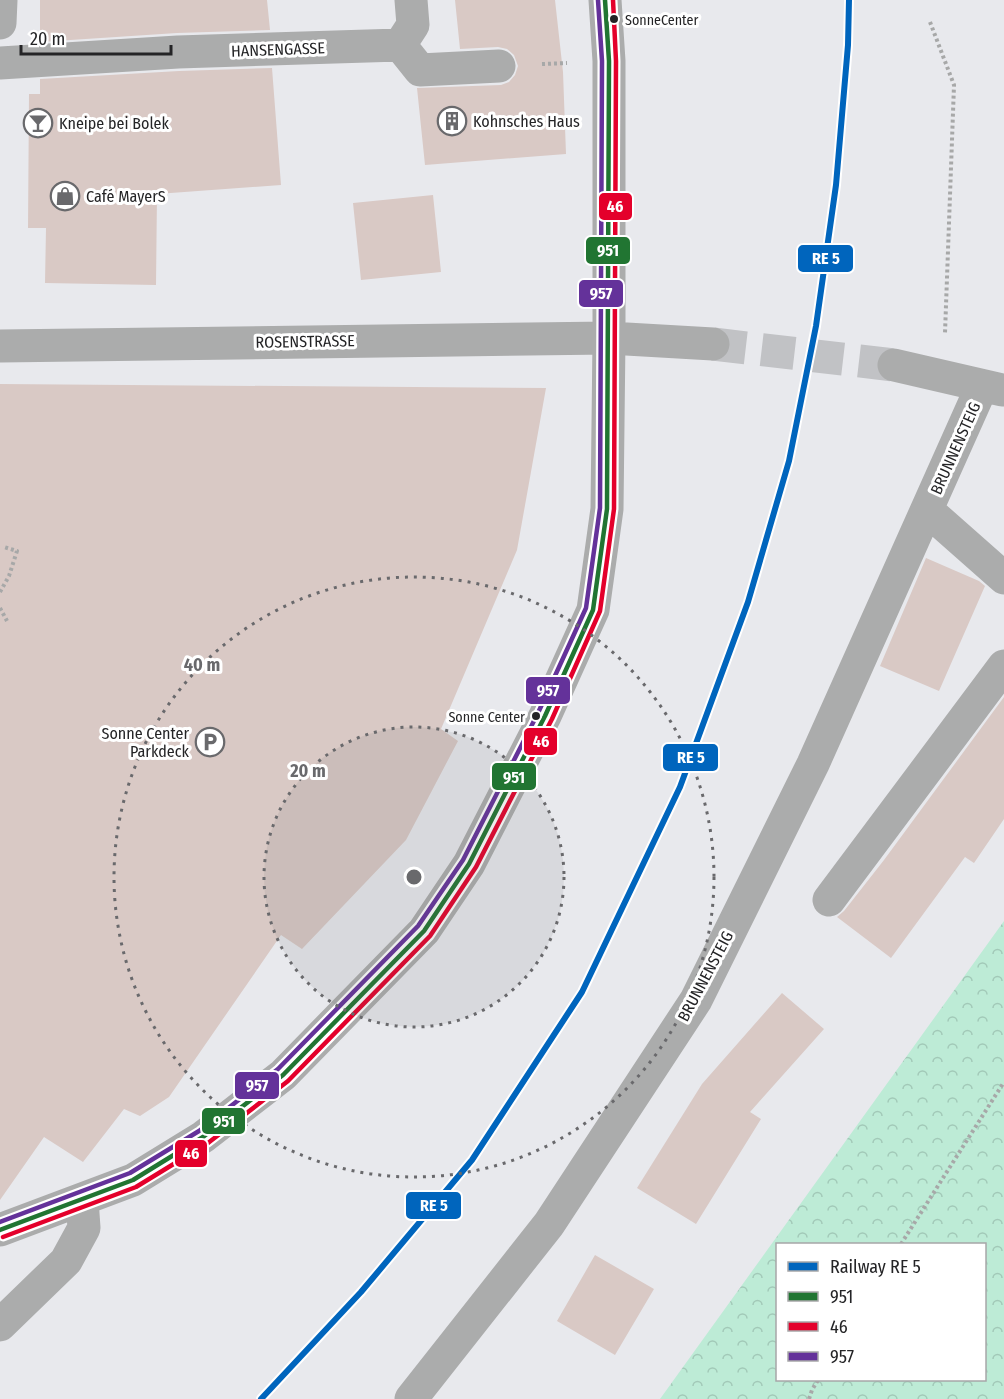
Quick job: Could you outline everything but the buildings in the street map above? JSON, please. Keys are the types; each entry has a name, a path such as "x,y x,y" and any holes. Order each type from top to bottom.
{"street":[{"path":"0,23 1,0"},
{"path":"411,0 413,25 400,45 420,69 499,66"},
{"path":"0,1230 133,1180 193,1143 283,1075 424,931 469,864 545,716 593,610 607,509 609,61 605,0"},
{"name":"HANSENGASSE","path":"0,63 178,52 400,45"},
{"path":"609,338 713,344"},
{"name":"ROSENSTRASSE","path":"0,346 609,338"},
{"name":"BRUNNENSTEIG","path":"411,1399 549,1224 696,1000 813,764 927,510 993,388 894,365"},
{"name":"BRUNNENSTEIG","path":"927,510 1004,578"},
{"path":"829,900 1004,666"},
{"path":"0,1325 66,1261 84,1228 82,1200"}],"path":[{"path":"930,22 954,85 943,376"},
{"path":"0,592 9,576 16,551 4,547"},
{"path":"0,608 7,621"},
{"path":"902,1243 1004,1082"},
{"path":"809,1399 817,1381"}],"green space":[{"path":"1004,921 1004,1399 660,1399"}],"tunnel":[{"path":"713,344 894,365"}],"transit line":[{"name":"957","path":"0,1222 130,1173 199,1131 278,1069 418,926 463,860 538,713 586,608 600,508 602,61 598,0"},
{"name":"951","path":"0,1230 133,1180 203,1137 283,1075 424,931 469,864 545,716 593,610 607,509 609,61 605,0"},
{"name":"46","path":"3,1237 136,1187 208,1143 288,1081 430,936 476,867 552,719 600,611 614,509 616,61 613,0"},
{"path":"261,1399 361,1292 472,1160 582,992 680,787 748,602 789,461 816,326 836,185 848,45 849,0"}],"place":[{"name":"SonneCenter","path":"614,19"},
{"name":"Kohnsches Haus","path":"452,121"},
{"name":"Kneipe bei Bolek","path":"38,123"},
{"name":"Café MayerS","path":"65,196"},
{"name":"Sonne Center","path":"536,716"},
{"name":"Sonne Center Parkdeck","path":"210,742"}]}
